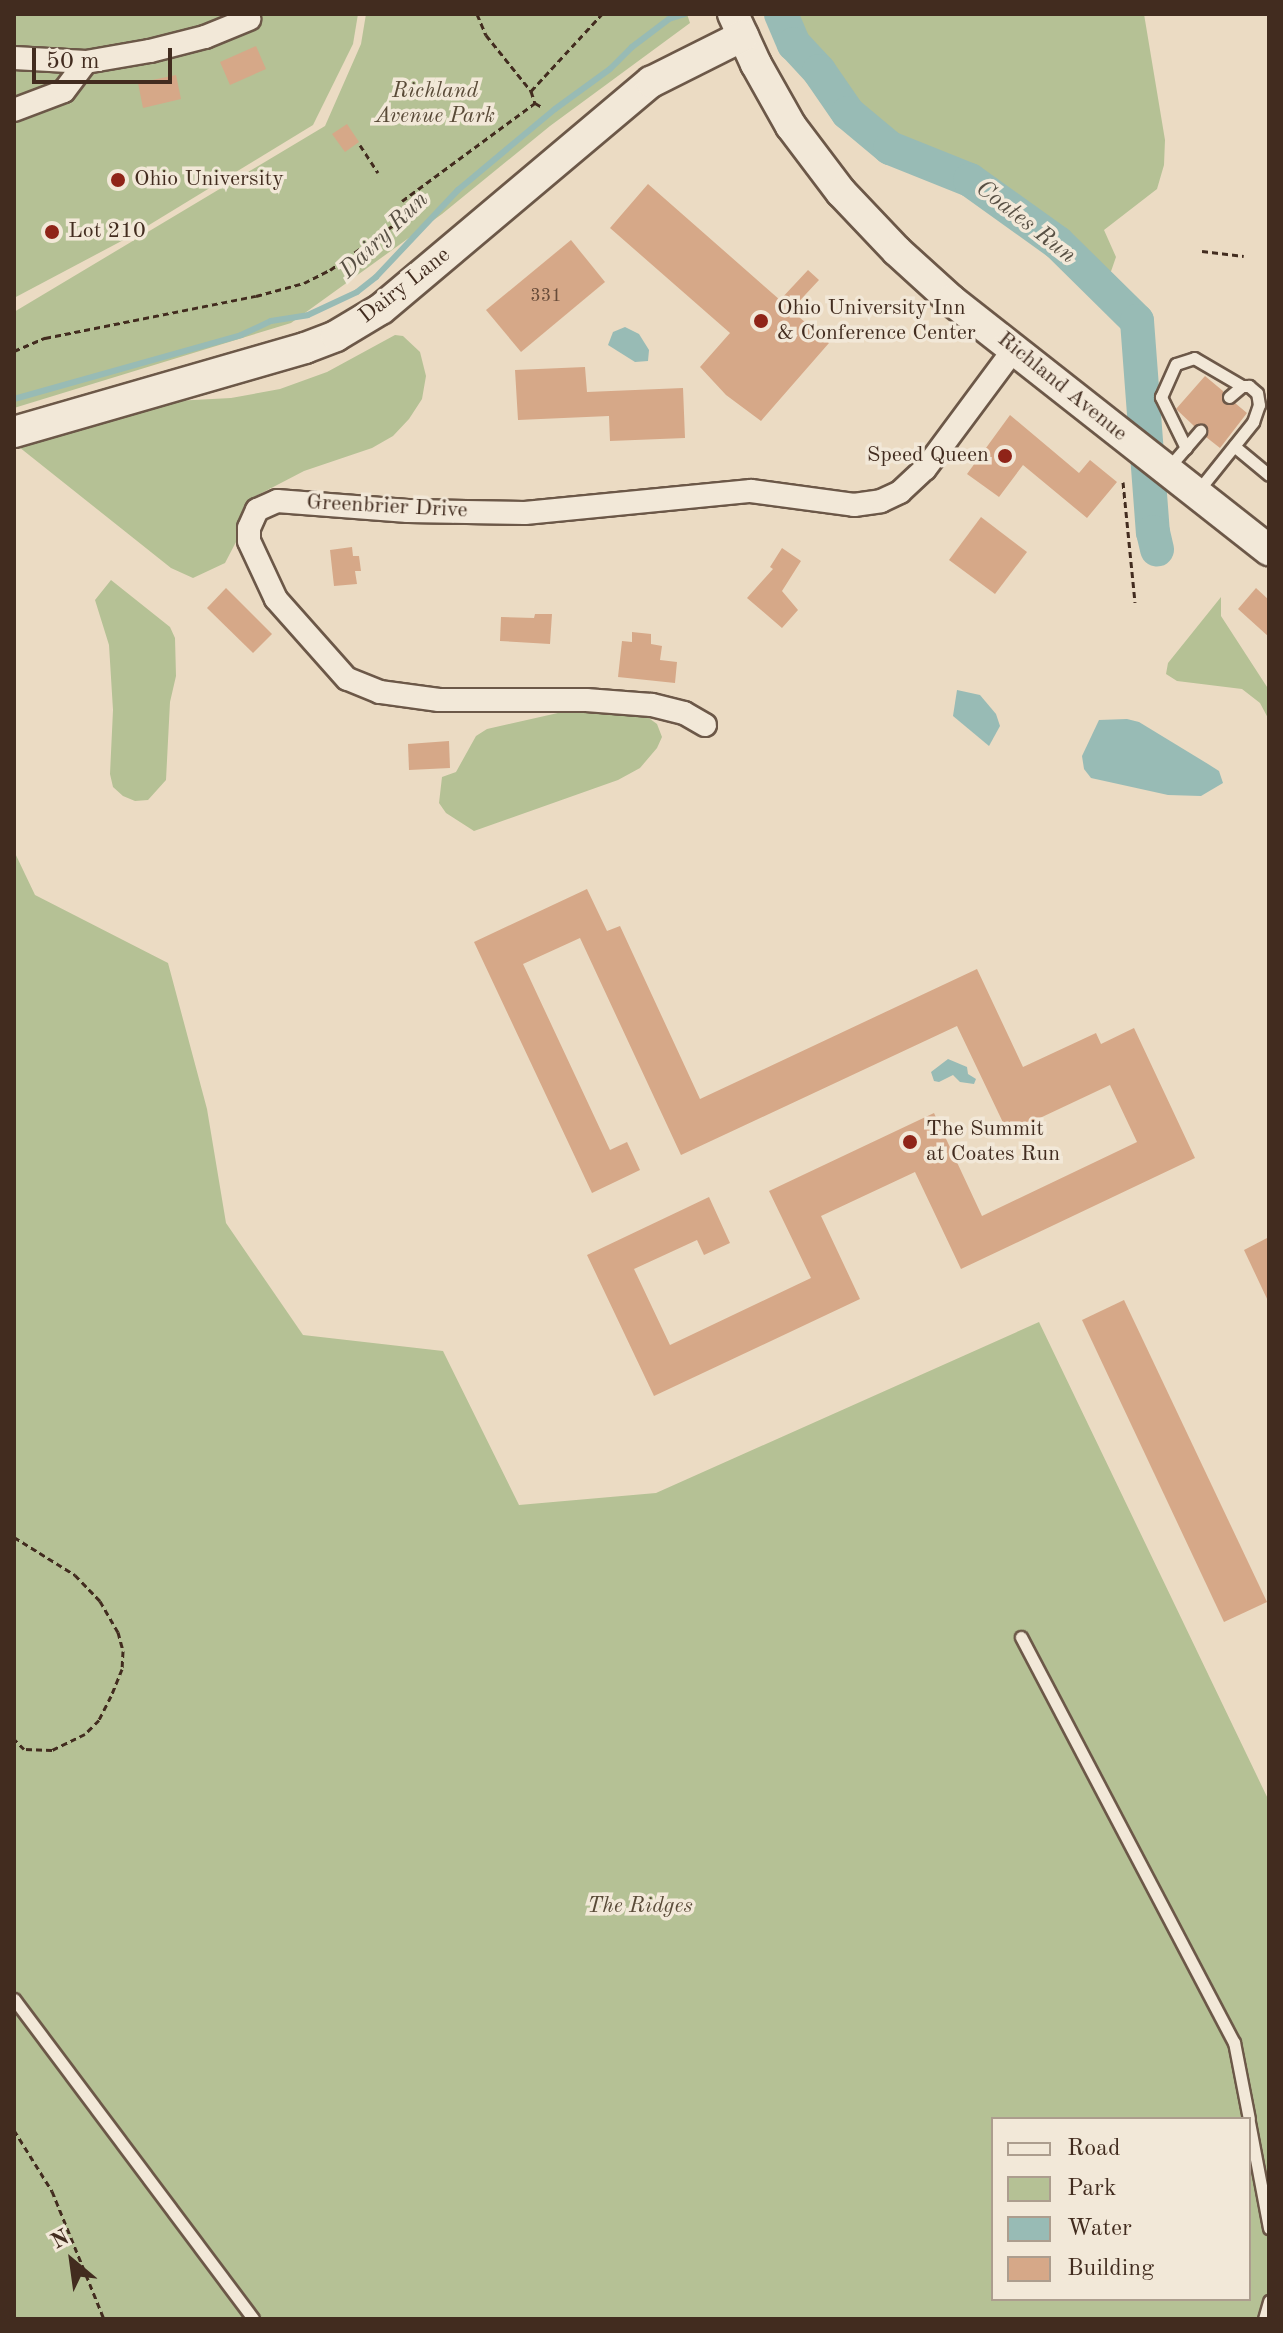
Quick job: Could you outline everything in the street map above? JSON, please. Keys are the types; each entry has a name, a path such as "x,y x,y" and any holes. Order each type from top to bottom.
{"street":[{"path":"14,58 86,62 181,44 249,19"},
{"name":"Richland Avenue","path":"738,25 791,126 841,192 924,277 1136,446 1177,459 1197,492 1269,550"},
{"name":"Dairy Lane","path":"14,432 305,348 336,336 381,309 651,82 738,25"},
{"path":"14,110 64,91 86,62"},
{"name":"Greenbrier Drive","path":"705,725 684,713 651,705 586,700 439,700 380,692 347,679 276,599 249,541 249,528 257,510 277,501 408,511 525,513 751,491 854,505 881,501 900,492 925,469 1014,349"}],"lane":[{"path":"1177,459 1161,397 1176,364 1194,358 1257,393 1259,405 1253,422 1197,492"},
{"path":"1229,397 1242,386"},
{"path":"1177,459 1200,431"},
{"path":"1234,446 1269,475"},
{"path":"1021,1637 1234,2042 1248,2117"},
{"path":"14,1999 253,2319"},
{"path":"1251,2131 1269,2228"},
{"path":"1264,2319 1269,2301"}],"path":[{"path":"477,14 486,35 531,91 535,103 542,107"},
{"path":"531,91 602,14"},
{"path":"402,201 535,103"},
{"path":"360,145 378,173"},
{"path":"14,351 45,338 256,296 304,283 330,270 412,212"},
{"path":"1202,251 1244,256"},
{"path":"1123,482 1135,602"},
{"path":"14,1537 75,1575 100,1601 118,1632 123,1651 122,1669 111,1696 99,1720 85,1734 52,1750 24,1749 14,1739"},
{"path":"14,2130 52,2191 104,2319"}],"green space":[{"name":"Ohio University","path":"14,14 358,14 353,44 313,125 131,236 14,298"},
{"name":"Richland Avenue Park","path":"366,14 687,14 690,23 550,126 442,214 291,323 14,408 14,312 325,126 361,44"},
{"path":"776,14 1144,14 1165,140 1164,165 1157,189 1104,230 1116,257 1108,280 1086,290 1071,272 1061,249 1030,231 985,191 953,175 896,157 869,141 795,53 777,28"},
{"path":"395,335 403,336 420,352 426,376 422,399 409,419 393,436 372,448 304,471 254,497 247,521 225,563 193,578 171,568 19,447 156,402 231,398 280,389 327,372"},
{"path":"111,580 170,627 175,638 176,676 170,702 166,780 148,800 135,801 123,796 113,787 110,774 113,710 109,645 95,600"},
{"path":"1221,597 1221,616 1269,690 1269,720 1260,703 1242,689 1177,681 1166,674 1168,663"},
{"path":"580,708 646,716 657,724 662,737 640,768 618,780 474,831 446,813 439,803 442,777 456,772 476,736 487,729"},
{"name":"The Ridges","path":"14,851 35,895 168,963 207,1109 226,1223 303,1335 443,1351 519,1505 656,1493 1039,1322 1269,1801 1269,2319 14,2319"}],"water":[{"path":"625,327 639,334 649,350 648,361 635,362 608,345 613,332"},
{"path":"957,690 980,695 996,714 1000,726 989,746 953,716"},
{"path":"1099,720 1139,722 1219,771 1223,783 1201,796 1168,795 1091,778 1084,769 1082,756"},
{"path":"948,1059 967,1067 968,1074 976,1079 974,1084 960,1082 953,1075 939,1082 934,1081 931,1072"}],"building":[{"path":"256,46 266,69 230,85 220,62"},
{"path":"176,75 181,99 143,108 138,83"},
{"path":"347,124 359,142 345,152 332,134"},
{"name":"Ohio University Inn & Conference Center","path":"648,184 780,300 808,270 819,280 791,310 829,343 761,421 726,395 700,367 730,333 610,228"},
{"path":"571,240 605,282 521,352 486,310"},
{"path":"585,367 587,392 683,388 685,438 610,441 609,416 518,420 515,370"},
{"path":"1205,376 1223,391 1223,403 1235,403 1247,413 1220,448 1206,437 1206,425 1194,426 1176,409"},
{"path":"1010,415 1079,473 1090,460 1117,482 1087,518 1023,465 999,497 967,474"},
{"path":"981,517 1027,552 995,594 949,560"},
{"path":"352,547 353,556 359,556 361,571 355,571 357,584 334,586 330,550"},
{"path":"782,548 801,561 782,591 798,610 782,628 747,598 773,569 770,567"},
{"path":"226,588 272,634 253,653 207,608"},
{"path":"1256,588 1269,600 1269,637 1238,609"},
{"path":"535,614 552,614 550,644 500,641 501,617 534,618"},
{"path":"632,632 651,634 651,644 662,646 660,660 677,662 675,683 618,677 622,641 632,642"},
{"path":"449,741 450,768 409,770 408,744"},
{"name":"The Summit at Coates Run","path":"587,889 607,931 620,926 700,1099 977,969 1023,1067 1096,1033 1101,1044 1134,1028 1195,1158 961,1269 915,1172 821,1216 860,1299 654,1396 587,1255 709,1197 730,1243 704,1255 697,1240 634,1269 670,1345 811,1278 769,1191 934,1113 982,1216 1137,1142 1110,1085 1008,1133 957,1026 681,1155 580,938 523,964 610,1150 627,1142 640,1170 592,1193 474,942"},
{"path":"1269,1237 1269,1303 1244,1250"},
{"path":"1124,1300 1267,1602 1224,1622 1082,1320"}],"waterway":[{"name":"Dairy Run","path":"14,399 241,335 271,321 308,315 357,292 376,277 458,190 555,109 610,69 632,47 669,19 684,14"},
{"name":"Coates Run","path":"781,14 794,44 819,71 848,113 890,148 970,180 1058,243 1137,321 1153,532 1157,550"}],"place":[{"name":"Ohio University","path":"118,180"},
{"name":"Lot 210","path":"52,232"},
{"name":"Ohio University Inn & Conference Center","path":"761,321"},
{"name":"Speed Queen","path":"1005,456"},
{"name":"The Summit at Coates Run","path":"910,1142"}]}
